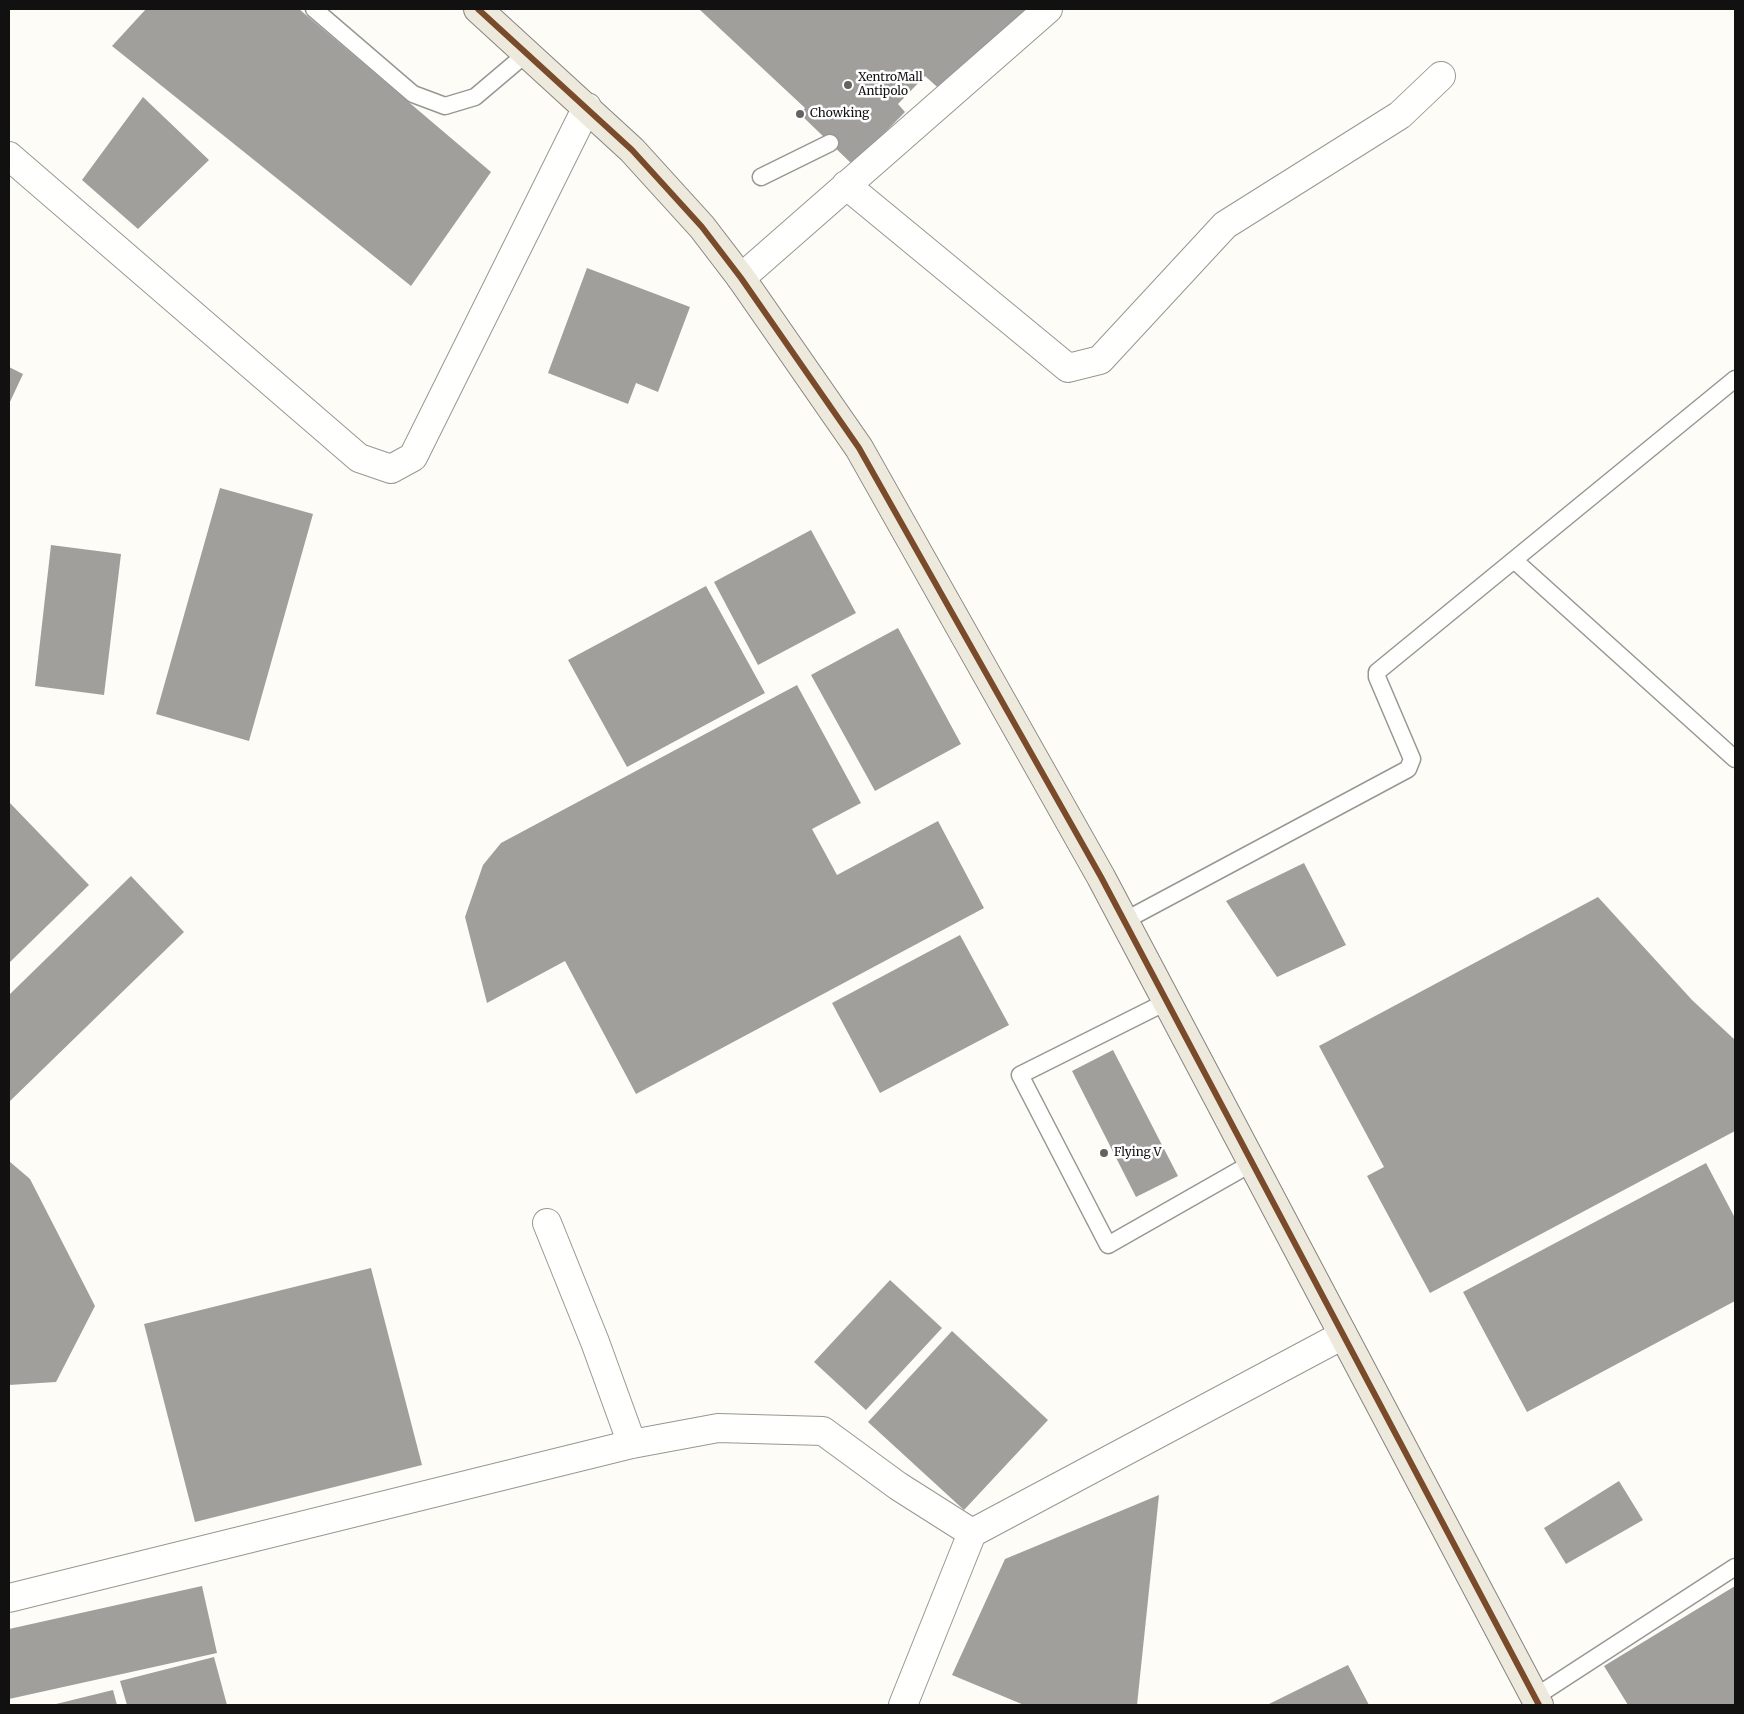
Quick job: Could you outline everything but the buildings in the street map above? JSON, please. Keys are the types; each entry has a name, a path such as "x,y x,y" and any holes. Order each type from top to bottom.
{"main road":[{"path":"478,9 632,150 702,227 741,278 859,448 1101,877 1537,1701"}],"street":[{"path":"741,278 1048,9"},
{"path":"846,185 1068,368 1100,360 1224,225 1400,115 1442,76"},
{"path":"12,168 359,458 391,469 413,457 587,107"},
{"path":"548,1224 595,1342 632,1444"},
{"path":"903,1705 972,1533 1343,1335"},
{"path":"9,1598 632,1444 718,1428 823,1431 898,1486 972,1533"}],"lane":[{"path":"314,9 412,94 445,106 475,97 527,53"},
{"path":"761,177 830,143"},
{"path":"1124,922 1408,769 1412,759 1377,677 1377,672 1735,379"},
{"path":"1514,560 1735,759"},
{"path":"1166,1002 1020,1075 1108,1245 1252,1163"},
{"path":"1537,1701 1735,1567"}],"transit line":[{"path":"478,9 632,150 702,227 741,278 859,448 1101,877 1539,1705"}],"place":[{"name":"XentroMall Antipolo","path":"848,85"},
{"name":"Chowking","path":"800,114"},
{"name":"Flying V","path":"1104,1153"}]}
